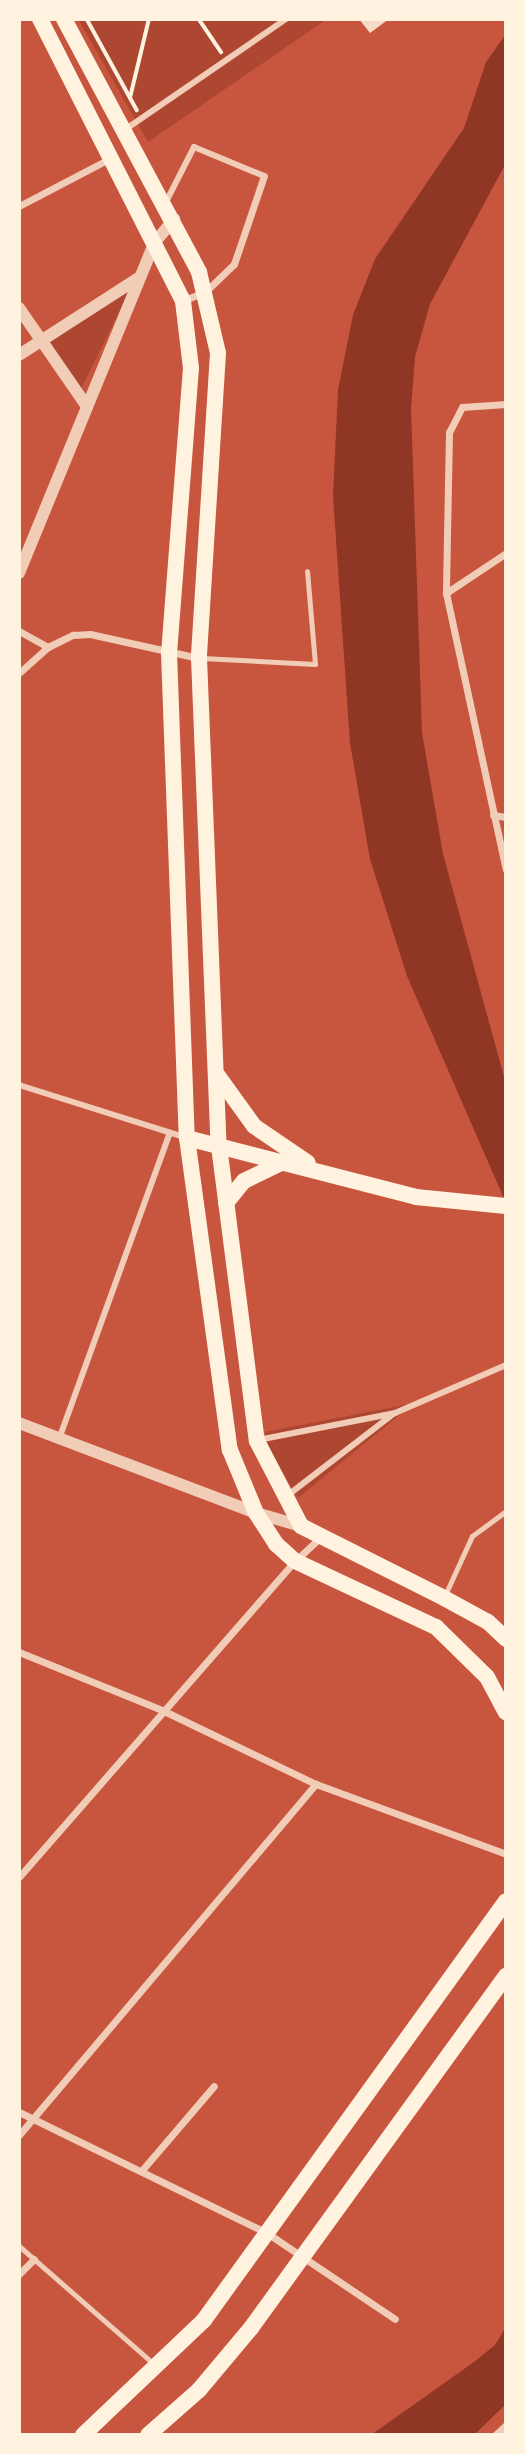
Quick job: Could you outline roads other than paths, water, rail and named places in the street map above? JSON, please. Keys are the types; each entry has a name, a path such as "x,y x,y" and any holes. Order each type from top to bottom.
{"main road":[{"path":"40,19 183,301 191,368 169,653 187,1138 230,1450 256,1513 276,1544 295,1562 436,1627 487,1677 506,1712"},
{"path":"64,19 121,132 174,219 205,292 218,353 199,658 219,1146 257,1441 284,1498 301,1525 320,1538 488,1622 506,1639"},
{"path":"216,1072 254,1126 325,1174"},
{"path":"187,1138 416,1197 506,1206"},
{"path":"226,1203 244,1181 281,1163"},
{"path":"83,2435 158,2367 204,2320 506,1902"},
{"path":"148,2435 199,2390 303,2259 506,1976"}],"street":[{"path":"121,132 286,19"},
{"path":"165,204 194,147 264,176 234,264 205,292 183,301"},
{"path":"19,205 110,158"},
{"path":"19,573 155,242 174,219"},
{"path":"19,355 141,277"},
{"path":"19,308 86,405"},
{"path":"506,404 463,407 449,432 446,593 506,870"},
{"path":"446,593 506,553"},
{"path":"19,631 48,647"},
{"path":"19,673 48,647 73,635 90,634 199,658"},
{"path":"493,815 506,817"},
{"path":"19,1085 169,1135 187,1138"},
{"path":"59,1439 169,1135"},
{"path":"257,1441 394,1413 506,1365"},
{"path":"284,1498 394,1413"},
{"path":"19,1423 256,1513 301,1525"},
{"path":"19,1877 295,1562 320,1538"},
{"path":"19,1652 164,1711 316,1784 506,1854"},
{"path":"19,2135 316,1784"},
{"path":"143,2169 214,2086"},
{"path":"19,2112 143,2169 267,2233 395,2319"},
{"path":"19,2274 34,2259"},
{"path":"495,2435 506,2425"}],"lane":[{"path":"199,658 315,664 307,571"},
{"path":"444,1598 454,1567 472,1536 506,1511"},
{"path":"19,2246 158,2367"}]}
